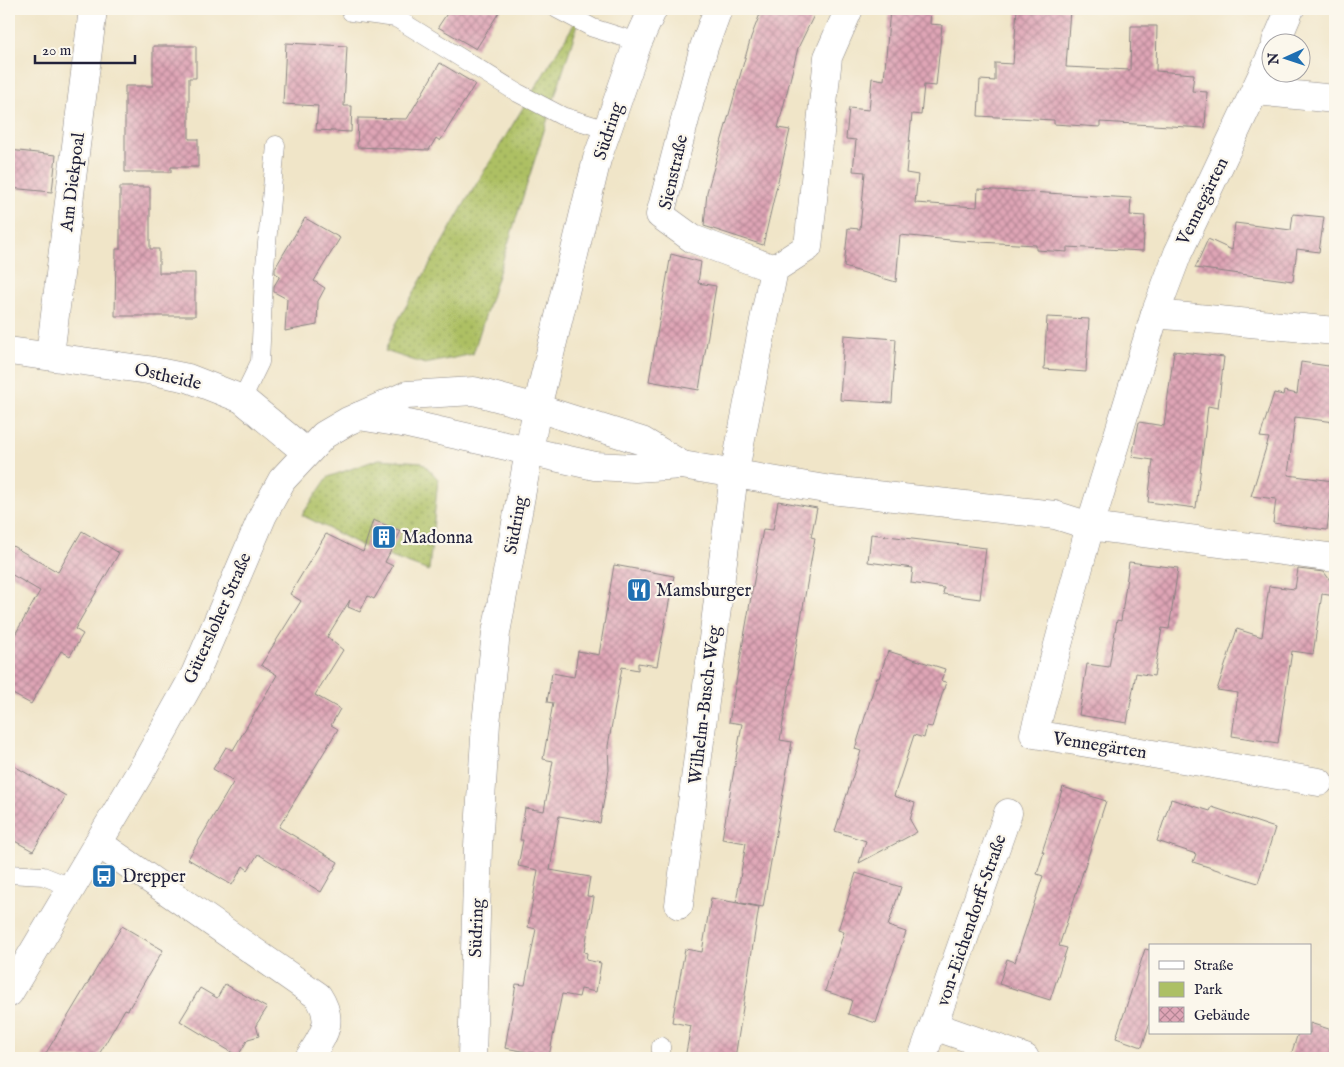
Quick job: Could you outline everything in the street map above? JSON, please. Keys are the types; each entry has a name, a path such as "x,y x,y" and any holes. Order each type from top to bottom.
{"street":[{"name":"Am Diekpoal","path":"50,355 93,9"},
{"name":"Südring","path":"472,1058 478,846 486,723 496,633 537,408 597,159 638,42 652,9"},
{"name":"Sienstraße","path":"718,9 704,47 660,216 693,239 774,269"},
{"path":"734,475 774,269 808,247 828,57 849,9"},
{"path":"1280,32 1290,9"},
{"name":"Vennegärten","path":"1262,77 1178,253 1155,314 1090,526 1034,734 1319,782"},
{"path":"1256,91 1335,99"},
{"path":"1155,314 1335,331"},
{"name":"Ostheide","path":"9,351 50,355 180,377 242,399 306,452"},
{"name":"Gütersloher Straße","path":"9,993 72,888 195,674 263,515 282,480 306,452 324,436 359,416 407,396 447,391 474,391 537,408"},
{"path":"537,408 642,441 682,466"},
{"path":"359,416 408,424 595,466 635,468 682,466 831,490 1055,515 1090,526 1335,558"},
{"name":"Wilhelm-Busch-Weg","path":"679,905 734,475"},
{"name":"von-Eichendorff-Straße","path":"922,1058 1008,813"},
{"path":"98,843 318,996 325,1007 328,1020 324,1034 309,1058"},
{"name":"von-Eichendorff-Straße","path":"934,1026 1025,1058"}],"lane":[{"path":"557,9 593,28 638,42"},
{"path":"352,12 396,18 527,98 562,116 608,130"},
{"path":"242,399 260,362 264,276 276,145"},
{"path":"9,874 43,876 72,888"}],"green space":[{"path":"582,11 473,354 425,364 385,351 396,324 463,206"},
{"path":"379,459 422,462 438,479 429,571 366,548 302,515 328,477"}],"building":[{"path":"450,9 501,9 476,49 438,27"},
{"path":"762,9 817,9 798,48 778,128 790,130 763,245 704,226 707,192 751,37"},
{"path":"890,9 931,9 930,24 942,25 936,86 924,85 921,115 912,114 906,173 918,175 915,203 977,207 978,189 1131,198 1130,215 1145,216 1143,251 1067,247 1067,252 1036,250 1036,245 960,241 900,235 896,282 844,267 848,228 860,229 865,172 853,171 856,140 846,139 849,108 869,110 872,78 884,80"},
{"path":"1017,9 1070,9 1066,67 1130,70 1131,26 1157,26 1156,71 1194,74 1192,91 1207,92 1205,128 1100,122 1100,127 1054,124 1054,120 978,116 980,80 995,81 995,63 1013,64"},
{"path":"286,43 347,46 344,106 352,106 351,132 316,130 318,106 283,104"},
{"path":"153,46 196,46 196,78 189,78 189,139 198,139 198,167 171,167 171,172 125,172 125,86 153,86"},
{"path":"440,63 475,84 440,141 436,138 429,150 357,147 358,118 407,119"},
{"path":"9,150 56,155 52,192 9,188"},
{"path":"120,187 150,187 150,249 159,249 159,273 195,273 195,316 115,316 116,249 120,249"},
{"path":"1293,214 1324,217 1319,252 1297,249 1293,281 1195,268 1208,239 1232,250 1235,223 1291,230"},
{"path":"305,218 340,238 314,281 325,288 318,301 317,325 285,331 287,299 274,292 274,286 280,276 275,273 275,268"},
{"path":"671,254 701,262 698,283 716,286 699,390 649,381"},
{"path":"1047,317 1089,319 1086,372 1044,369"},
{"path":"844,335 896,339 892,403 840,400"},
{"path":"1174,351 1224,357 1218,408 1208,406 1196,508 1148,502 1153,460 1132,457 1139,422 1164,426"},
{"path":"1301,362 1335,367 1335,422 1295,417 1288,475 1333,481 1327,530 1273,523 1276,499 1251,496 1269,438 1260,437 1274,393 1283,395 1284,391 1297,394"},
{"path":"778,501 817,508 811,537 815,538 780,740 792,742 763,907 736,902 746,843 722,839 742,724 729,722 763,529 773,530"},
{"path":"373,520 401,531 385,562 393,566 374,599 368,596 360,612 348,607 350,600 327,637 343,650 315,695 340,709 331,725 338,729 279,827 338,862 321,892 258,854 248,870 243,866 232,885 188,859 234,781 213,769 226,747 233,750 277,675 261,665 301,601 290,594 326,534 363,552"},
{"path":"82,531 119,553 75,629 83,634 70,656 61,651 31,704 9,692 9,645 40,591 9,573 9,544 58,572"},
{"path":"871,534 986,548 980,599 943,594 944,588 911,583 913,568 868,562"},
{"path":"1129,562 1178,568 1169,629 1162,628 1154,676 1136,673 1127,723 1079,715 1087,664 1109,667 1117,620 1121,621"},
{"path":"614,565 674,576 657,666 638,663 638,670 622,667 608,746 609,770 600,823 559,816 550,870 590,877 587,896 594,897 584,952 587,953 586,960 601,963 596,992 581,989 579,997 562,994 549,1056 505,1048 516,984 525,985 536,929 528,927 538,870 518,866 523,840 520,840 525,808 544,811 553,761 543,759 553,703 547,702 552,673 574,677 578,651 599,655"},
{"path":"1298,569 1324,572 1335,587 1335,596 1322,594 1313,654 1292,651 1278,743 1232,736 1238,693 1217,690 1237,629 1262,637 1269,586 1295,589"},
{"path":"888,651 945,669 941,681 946,682 932,727 927,726 924,738 914,735 894,796 915,803 910,820 917,832 859,863 866,841 835,831 861,751 855,749 877,678 879,678"},
{"path":"9,763 66,796 33,851 9,838"},
{"path":"1063,787 1106,801 1059,946 1067,948 1050,1000 999,984 1007,959 1015,962 1043,876 1037,874 1044,852 1042,852"},
{"path":"1171,799 1210,811 1212,807 1275,828 1258,883 1193,862 1196,854 1157,841"},
{"path":"856,873 901,887 888,926 906,932 876,1023 848,1014 852,1000 825,991 844,932 838,930"},
{"path":"711,898 759,907 735,1058 685,1058 691,1026 672,1022 685,949 702,952"},
{"path":"122,926 163,950 128,1010 125,1009 97,1058 43,1058"},
{"path":"1145,949 1149,950 1149,1025 1142,1047 1116,1038"},
{"path":"225,984 267,1008 256,1025 259,1036 248,1039 238,1056 180,1021 200,988 217,998"},
{"path":"1312,1024 1335,1031 1335,1058 1290,1058 1298,1034 1312,1034"}],"place":[{"name":"Madonna","path":"384,537"},
{"name":"Mamsburger","path":"639,590"},
{"name":"Drepper","path":"104,876"}]}
